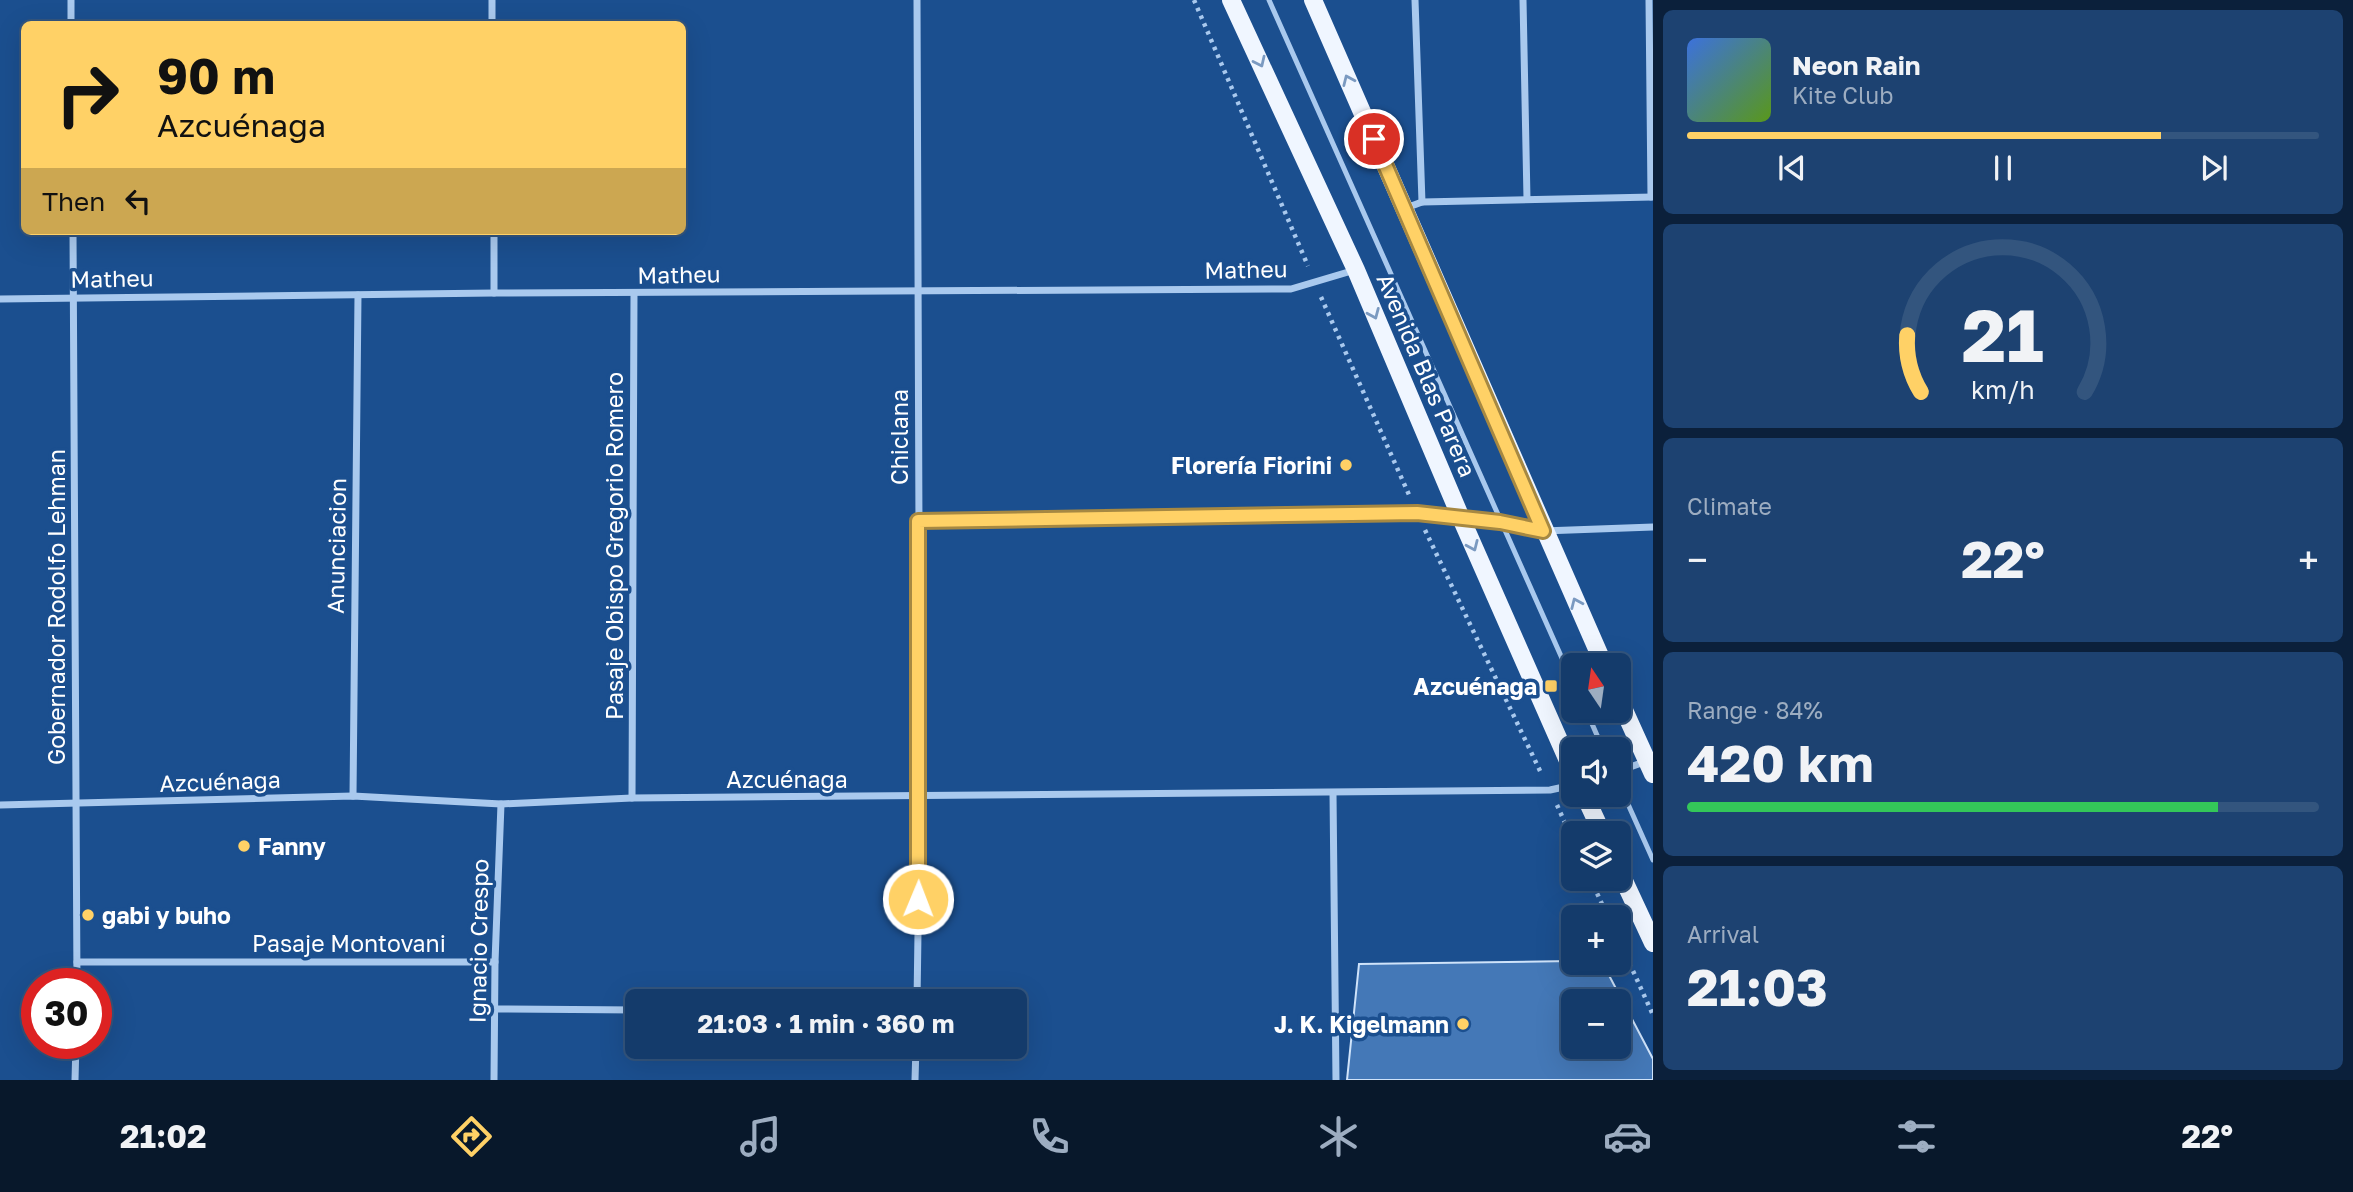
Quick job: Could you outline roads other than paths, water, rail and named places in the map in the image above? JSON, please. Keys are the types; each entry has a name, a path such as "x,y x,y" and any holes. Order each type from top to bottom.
{"main road":[{"name":"Avenida Blas Parera","path":"1231,0 1356,270 1561,745"},
{"name":"Avenida Blas Parera","path":"1313,0 1413,206 1543,531 1599,653"},
{"path":"1630,723 1650,768"},
{"path":"1629,891 1653,943"}],"street":[{"path":"71,0 71,21"},
{"path":"492,0 492,21"},
{"name":"Chiclana","path":"916,989 920,797 917,0"},
{"path":"1415,0 1413,206 1527,199 1652,197 1649,0"},
{"path":"1523,0 1527,199"},
{"name":"Gobernador Rodolfo Lehman","path":"73,235 77,968"},
{"path":"494,235 495,293"},
{"name":"Matheu","path":"0,299 495,293 1291,289 1356,270"},
{"name":"Pasaje Obispo Gregorio Romero","path":"632,798 634,293"},
{"name":"Anunciacion","path":"353,796 358,295"},
{"path":"918,521 1417,513 1500,522 1543,531 1653,527"},
{"path":"1631,770 1650,768"},
{"name":"Azcuénaga","path":"0,805 353,796 501,804 632,798 1333,793 1550,790 1561,788"},
{"path":"1333,793 1336,1080"},
{"name":"Ignacio Crespo","path":"494,1080 501,804"},
{"name":"Pasaje Montovani","path":"77,962 495,962"},
{"path":"495,1009 625,1010"},
{"path":"75,1080 76,1059"},
{"path":"915,1080 916,1059"}],"lane":[{"path":"1269,0 1561,657"},
{"path":"1629,807 1653,860"}],"place":[{"name":"Florería Fiorini","path":"1346,465"},
{"name":"Azcuénaga","path":"1551,686"},
{"name":"Fanny","path":"244,846"},
{"name":"gabi y buho","path":"88,915"},
{"name":"J. K. Kigelmann","path":"1463,1024"}]}
